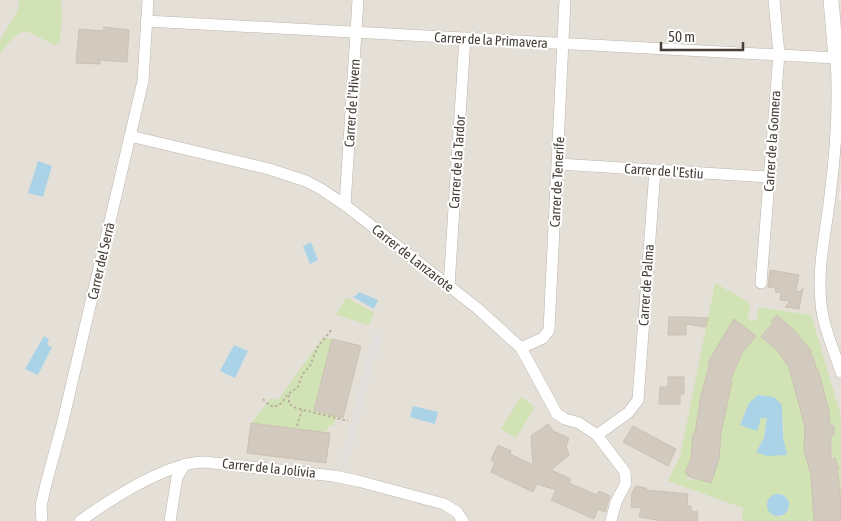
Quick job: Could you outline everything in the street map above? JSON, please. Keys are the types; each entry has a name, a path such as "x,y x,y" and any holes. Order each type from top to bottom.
{"street":[{"name":"Carrer del Serrà","path":"41,520 41,506 46,484 62,425 143,81 148,0"},
{"name":"Carrer de l'Hivern","path":"345,205 358,0"},
{"name":"Carrer de Tenerife","path":"521,348 542,338 549,330 565,0"},
{"name":"Carrer de la Gomera","path":"761,283 779,54 774,0"},
{"path":"831,0 838,112 820,278 821,303 826,329 841,372"},
{"name":"Carrer de la Primavera","path":"146,21 836,58"},
{"name":"Carrer de la Tardor","path":"449,286 465,38"},
{"name":"Carrer de Lanzarote","path":"130,136 269,169 306,181 321,189 345,205 477,308 521,348 557,414 597,435"},
{"name":"Carrer de l'Estiu","path":"558,164 769,177"},
{"name":"Carrer de Palma","path":"597,435 628,413 638,400 655,170"},
{"path":"597,435 625,472 626,483 616,502 611,521"},
{"name":"Carrer de la Jolívia","path":"80,521 95,510 155,476 195,462 226,463 337,476 444,504 457,512 463,521"},
{"path":"170,521 177,477 185,464"},
{"path":"155,476 168,478 174,490"}],"path":[{"path":"263,399 270,405 277,406 298,387 302,375 310,366 317,348 332,329"},
{"path":"290,393 289,404 302,410 348,421"},
{"path":"298,426 302,410"}],"shaded area":[{"path":"0,0 841,0 841,180 839,200 841,200 841,521 0,521"},
{"path":"373,333 383,335 377,356 374,358 346,470 342,469 344,460 341,460"}],"green space":[{"path":"19,0 61,0 60,41 55,45 24,32 15,37 0,54 0,42 15,16"},
{"path":"715,283 750,304 748,320 756,321 759,307 811,315 840,413 841,500 840,493 829,482 812,484 814,521 742,521 743,508 668,481 680,457","holes":["776,317 778,319 780,317 796,332 812,356 790,369 778,351 761,337 773,323 771,321","734,320 756,336 742,353 733,374 717,366 716,370 708,367 710,363 708,361","749,403 784,423 783,437 787,454 756,452 764,438 767,418 761,418 758,426 740,424","830,422 830,426 834,426 834,435 831,435 833,459 836,458 838,468 836,469 805,424","695,429 721,433 719,459 711,483 697,479 695,476 692,481 686,478 689,474 686,473 694,452 692,451 693,434 695,434","775,494 782,494 786,497 788,511 780,517 770,513 767,506 769,499"]},
{"path":"346,297 374,313 369,325 336,315"},
{"path":"323,337 332,339 314,410 337,416 333,426 329,425 326,432 251,423 271,398 278,400"},
{"path":"521,397 535,407 516,438 501,429"},
{"path":"837,500 841,500 841,507 838,507"}],"water":[{"path":"38,161 52,166 43,197 28,193"},
{"path":"311,242 318,260 310,264 303,246"},
{"path":"359,292 378,300 374,309 353,297"},
{"path":"44,336 49,339 47,345 52,347 38,375 25,369"},
{"path":"234,345 248,351 235,378 220,371"},
{"path":"758,395 774,397 782,405 783,437 786,455 767,456 756,452 764,438 767,418 761,418 757,431 740,425 749,403"},
{"path":"413,406 438,412 435,424 410,417"},
{"path":"774,494 782,494 789,501 789,509 782,516 774,516 767,509 767,501"}],"building":[{"path":"104,27 129,30 127,62 100,60 100,64 76,63 79,29 103,31"},
{"path":"770,270 799,275 796,291 799,292 803,288 799,309 785,307 790,301 780,300 781,293 775,292 776,288 768,287"},
{"path":"777,315 796,332 812,352 810,354 818,369 829,411 830,426 834,426 834,435 831,435 831,460 835,458 839,469 836,469 840,492 841,521 814,521 811,475 804,451 805,427 789,367 778,351 761,337"},
{"path":"669,317 708,318 706,327 686,324 686,335 668,335"},
{"path":"734,319 756,336 742,353 730,381 732,382 721,433 719,459 711,483 687,476 689,474 685,473 691,458 693,434 695,434 701,395 710,363 708,362"},
{"path":"332,339 361,346 343,418 314,410"},
{"path":"668,377 684,377 684,394 680,394 680,404 659,404 660,387 668,387"},
{"path":"251,423 330,433 326,463 247,453"},
{"path":"548,424 553,431 569,438 566,447 569,455 551,470 571,479 569,483 597,495 599,491 610,496 605,512 598,509 594,519 551,500 556,490 537,484 533,492 491,472 495,462 491,460 498,445 511,451 510,454 533,465 531,436"},
{"path":"633,426 676,449 668,466 623,442"},
{"path":"636,486 646,488 646,490 688,494 687,506 691,506 691,511 698,512 697,521 663,521 639,517 641,508 631,507 632,493"}]}
